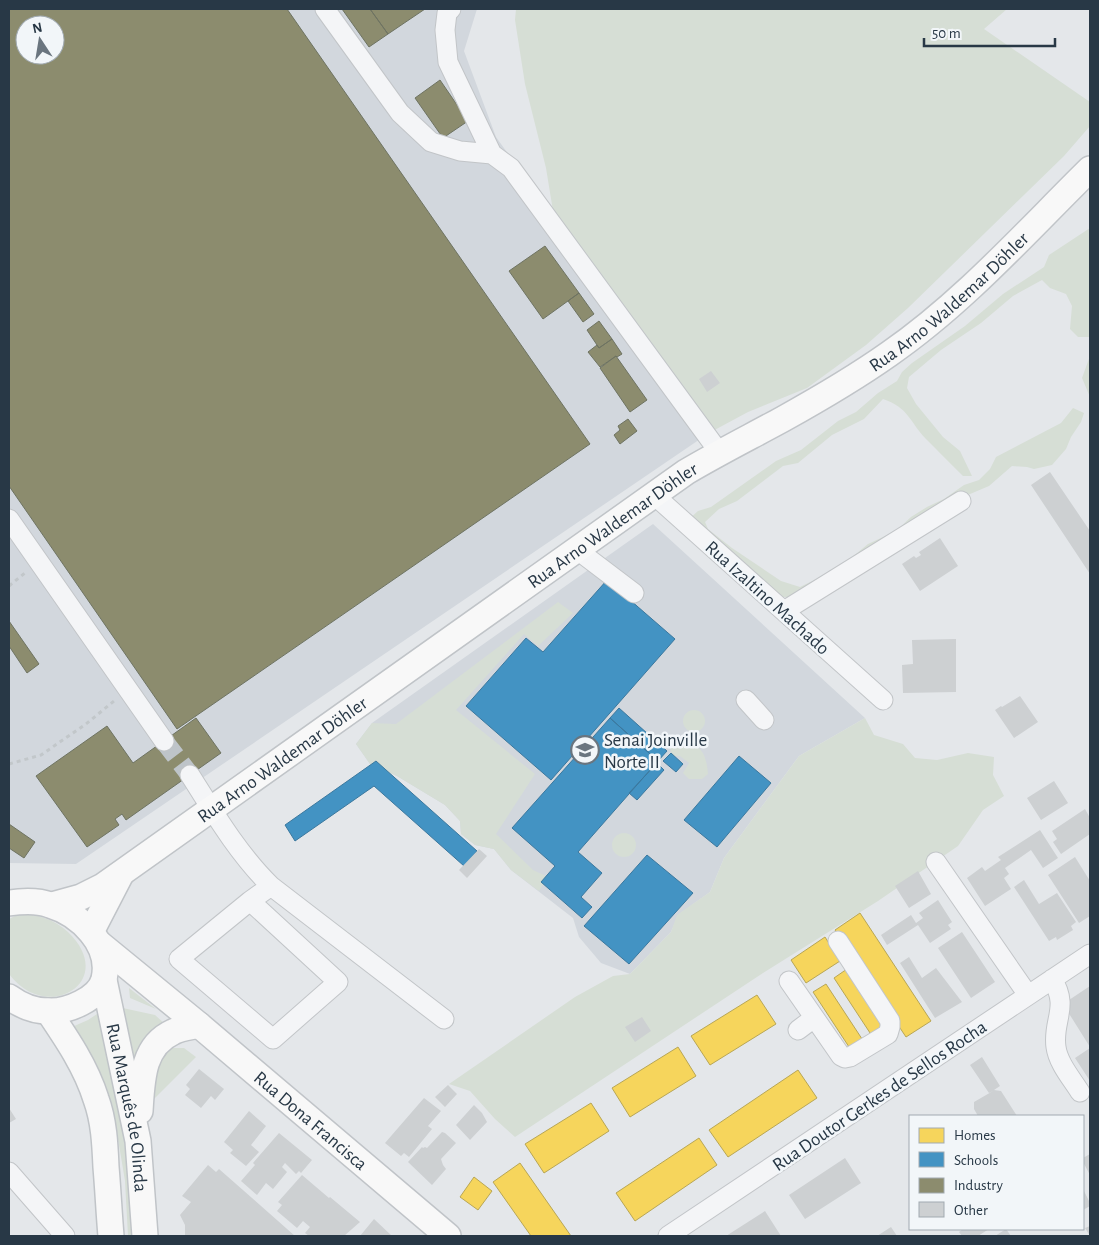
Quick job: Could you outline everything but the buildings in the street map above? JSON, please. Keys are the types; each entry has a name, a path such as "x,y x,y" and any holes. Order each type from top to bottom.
{"main road":[{"name":"Rua Arno Waldemar Döhler","path":"9,903 44,903 82,896 103,886 653,494 719,452 804,407 890,353 984,274 1090,169"},
{"name":"Rua Arno Waldemar Döhler","path":"96,938 122,872"},
{"path":"9,884 44,903"},
{"name":"Rua Dona Francisca","path":"44,903 68,913 448,1236"},
{"name":"Rua Marquês de Olinda","path":"96,938 106,963 104,980 138,1141 145,1236"},
{"path":"12,1002 32,1009 48,1011 65,1009 83,1001 98,989 104,980"},
{"name":"Rua Dona Francisca","path":"104,980 173,1004"},
{"name":"Rua Marquês de Olinda","path":"48,1011 70,1043 97,1099 105,1145 111,1236"},
{"path":"138,1141 141,1086 148,1055 159,1040 174,1031 199,1025"}],"street":[{"path":"324,9 400,113 431,142 460,151 492,154"},
{"path":"451,9 447,13 445,30 448,62 492,154 511,168 719,452"},
{"name":"Rua Izaltino Machado","path":"653,494 883,700"},
{"path":"784,612 961,501"},
{"path":"9,519 164,741"},
{"path":"576,549 634,593"},
{"path":"746,700 764,720"},
{"path":"190,775 211,809 259,874 271,886 444,1019"},
{"path":"936,862 1028,995"},
{"path":"250,901 338,982 273,1039 179,959 250,901 271,886"},
{"path":"789,981 844,1058 850,1057 888,1034 890,1021 838,941"},
{"name":"Rua Doutor Gerkes de Sellos Rocha","path":"668,1236 1090,954"},
{"path":"1052,979 1060,995 1056,1048 1059,1057 1080,1092"},
{"path":"798,1030 814,1018"},
{"path":"9,1172 65,1236"}],"path":[{"path":"9,764 41,755 86,724 128,690"}],"shaded area":[{"path":"9,9 477,9 464,51 496,137 709,433 76,864 9,863"},
{"path":"516,9 1007,9 984,29 1090,102 1090,126 1064,156 908,308 866,345 807,388 748,412 709,433 554,217 546,168 525,84 515,20"},
{"path":"1090,228 1090,337 1078,337 1070,329 1072,306 1066,294 1050,288 1042,280 1013,296 981,323 941,350 909,377 907,388 916,404 943,437 960,451 972,476 963,476 926,439 904,411 883,399 864,419 832,435 798,463 783,466 737,501 719,509 705,522 708,529 732,548 781,581 800,587 839,568 868,544 896,531 911,517 944,499 964,485 979,480 990,469 996,457 1061,423 1073,408 1084,413 1066,449 1052,465 1034,469 1012,466 989,486 963,497 801,597 783,597 770,589 688,520 698,511 711,507 776,461 801,450 838,421 856,412 878,393 897,381 902,372 912,363 965,326 1003,294 1044,267 1049,255"},
{"path":"1090,356 1090,397 1082,378"},
{"name":"Senai Joinville Norte II","path":"653,524 865,718 799,756 724,858 710,892 678,915 671,932 630,974 601,963 579,937 573,918 511,870 494,849 475,845 461,834 460,821 445,805 397,776 370,764 356,744 372,723"},
{"path":"558,602 573,613 538,646 524,634 456,710 535,774 496,834 533,870 548,877 539,891 511,870 494,849 475,845 461,834 460,821 445,805 397,776 370,764 356,744 372,723 396,724"},
{"path":"694,710 702,713 705,721 702,729 694,732 686,729 683,721 686,713"},
{"path":"865,718 874,735 903,744 915,758 937,760 968,753 994,757 993,775 1004,796 983,810 958,846 878,901 763,973 515,1137 495,1119 470,1091 449,1084 575,997 613,976 630,974 671,932 677,915 710,892 724,858 799,756"},
{"path":"684,737 699,748 704,756 708,774 702,779 689,779 683,773 689,763 680,756 672,756 670,747 675,739"},
{"path":"624,833 633,836 636,845 633,854 624,857 615,854 612,845 615,836"},
{"path":"19,914 39,916 57,924 68,932 82,950 86,966 82,980 72,990 58,996 41,996 25,989 9,974 9,919"},
{"path":"129,988 156,1009 130,998"},
{"path":"118,1007 155,1015 165,1024 140,1047 135,1057 134,1091"},
{"path":"103,1010 125,1118 133,1236 128,1236 125,1181 112,1103 72,1027 88,1020"},
{"path":"172,1048 184,1048 196,1057 154,1099 150,1083 154,1061"}],"tunnel":[{"path":"164,741 190,775"}],"place":[{"name":"Senai Joinville Norte II","path":"585,750"}]}
